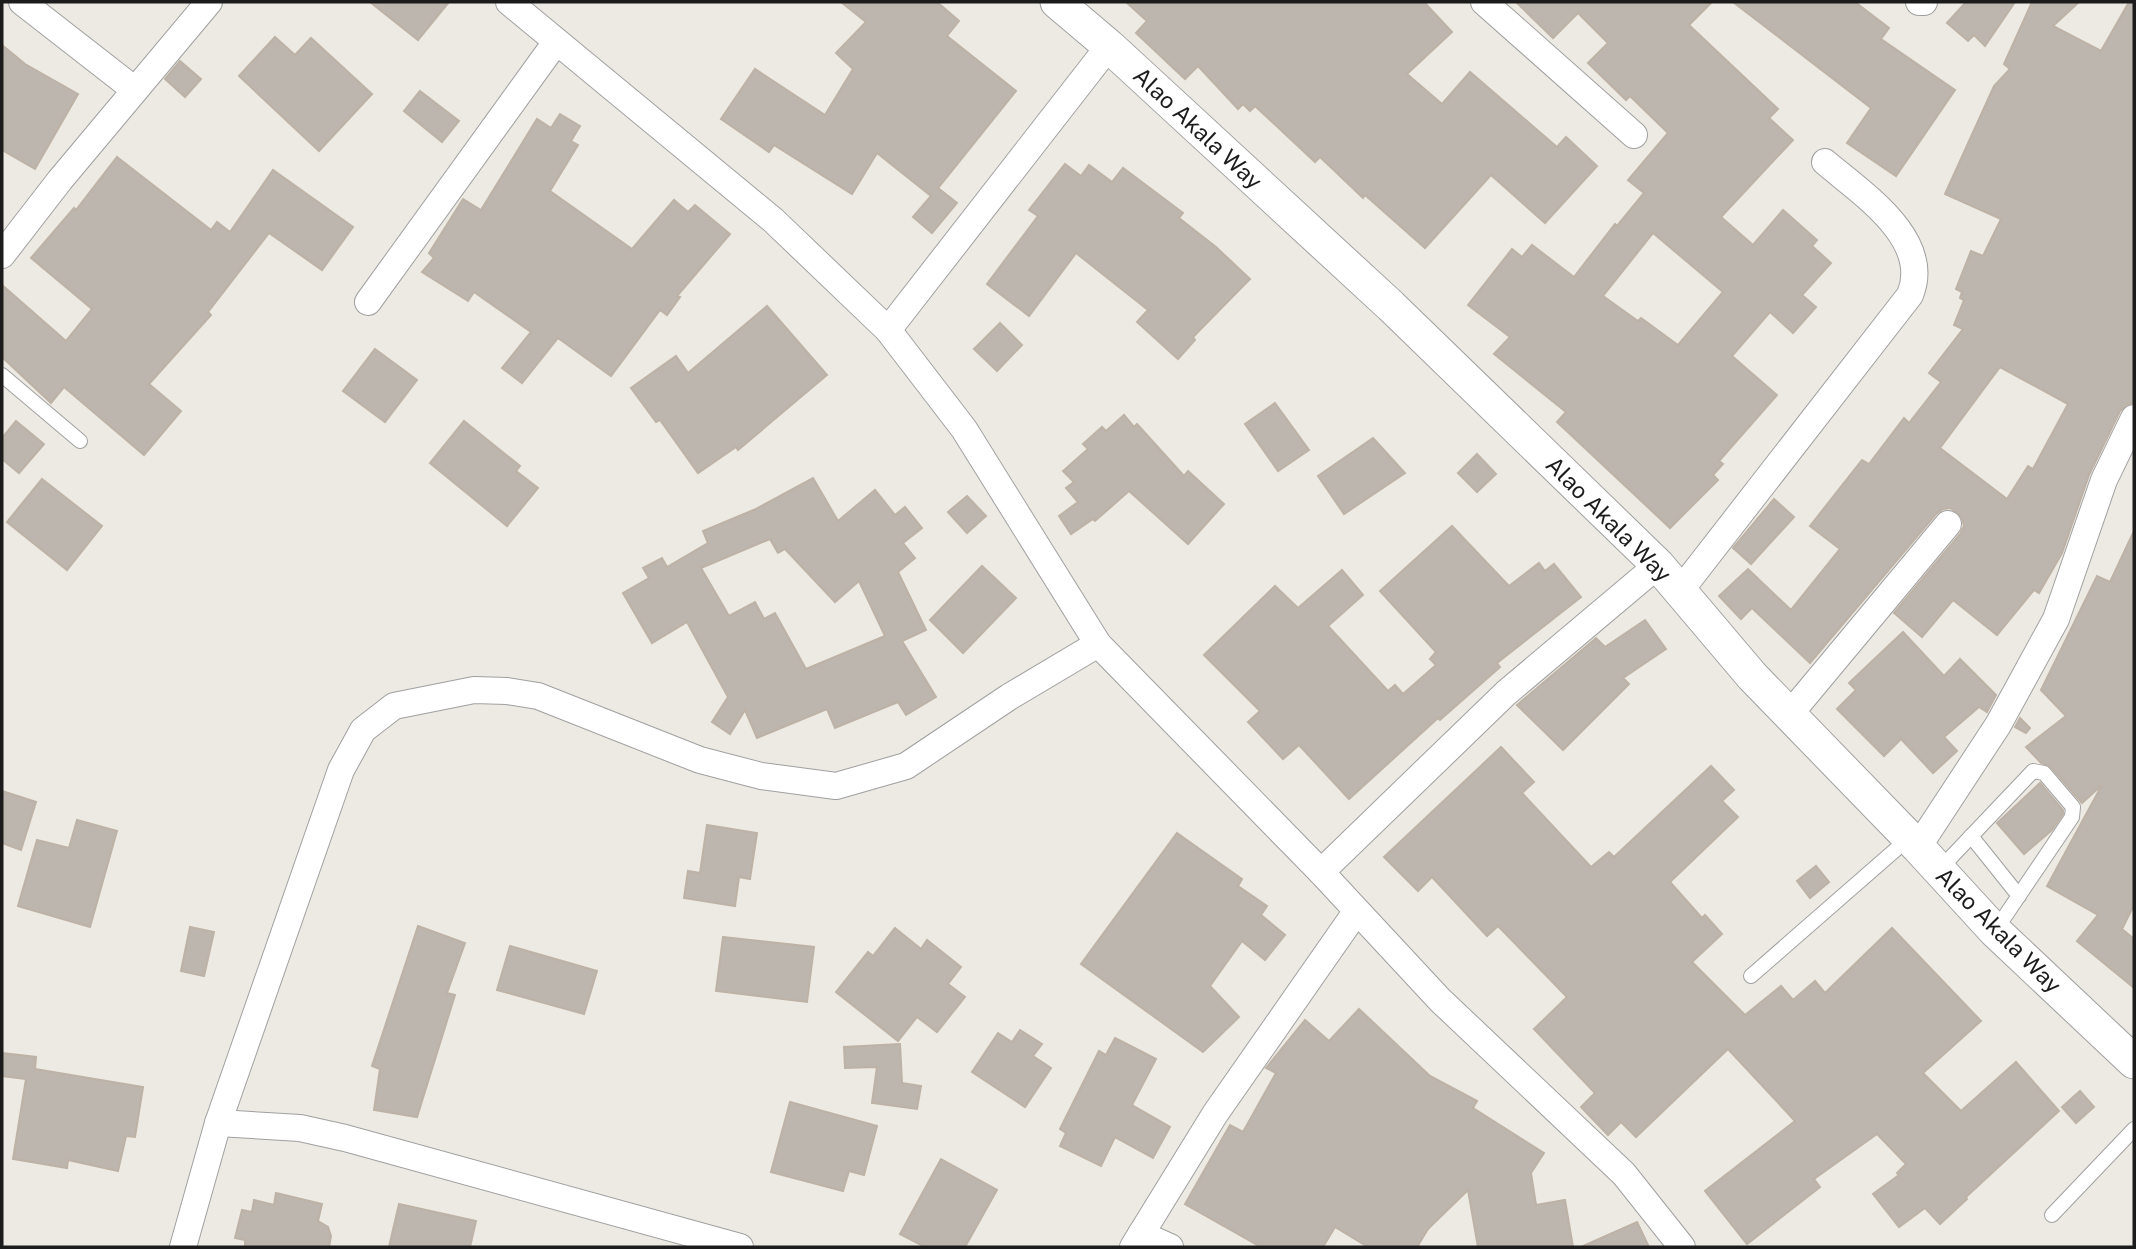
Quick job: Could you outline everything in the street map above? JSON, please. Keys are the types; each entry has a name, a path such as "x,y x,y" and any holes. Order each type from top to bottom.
{"street":[{"path":"22,2 135,90"},
{"path":"2,255 60,180 209,2"},
{"path":"509,2 773,219 888,330 964,429 1098,644 1321,872 1440,1000 1624,1174 1682,1247"},
{"name":"Alao Akala Way","path":"1058,2 1391,306 1658,565 1752,676 1922,852 1995,932 2134,1062"},
{"path":"1484,2 1634,135"},
{"path":"368,302 556,42"},
{"path":"888,330 1109,46"},
{"path":"1680,591 1910,295 1915,282 1909,249 1892,220 1825,162"},
{"path":"1922,852 1998,725 2056,619 2104,480 2134,418"},
{"path":"1789,715 1948,524"},
{"path":"1321,872 1506,694 1658,565"},
{"path":"183,1247 218,1123 341,770 363,730 394,706 474,690 538,696 700,760 761,776 836,786 906,766 1009,696 1098,644"},
{"path":"1170,1247 1137,1241 1215,1114 1356,912"},
{"path":"218,1123 300,1128 345,1138 719,1239 740,1247"}],"lane":[{"path":"2,375 80,442"},
{"path":"1751,976 1922,852 1971,836 2034,771 2044,774 2073,807 2073,817 1995,932"},
{"path":"1971,836 2019,896"},
{"path":"2052,1215 2134,1129"}],"building":[{"path":"370,2 449,2 418,40"},
{"path":"841,2 937,2 959,21 947,36 1016,91 938,188 957,203 932,233 913,217 931,196 877,153 852,194 774,145 769,152 721,119 755,69 825,115 853,69 836,53 866,22"},
{"path":"1126,2 1424,2 1452,32 1407,74 1442,104 1470,72 1557,147 1566,137 1597,166 1545,223 1491,175 1425,248 1365,195 1363,198 1320,157 1315,162 1255,106 1250,111 1243,104 1238,109 1198,66 1185,79 1136,33 1147,21"},
{"path":"1516,2 1712,2 1689,25 1778,109 1769,118 1793,140 1721,217 1753,245 1783,210 1817,240 1812,246 1831,263 1802,295 1816,307 1793,333 1770,312 1732,356 1777,395 1719,461 1723,464 1713,475 1718,480 1670,528 1557,422 1566,412 1494,354 1510,337 1468,305 1512,249 1522,257 1532,245 1574,277 1615,224 1617,226 1644,193 1628,180 1668,133 1630,96 1626,100 1588,63 1608,43 1578,13 1553,38","holes":["1653,233 1723,292 1678,345 1641,318 1638,321 1603,296"]},
{"path":"1733,2 1855,2 1889,28 1881,39 1955,90 1896,176 1847,143 1871,108"},
{"path":"1966,2 2015,2 1985,46 1974,35 1968,41 1947,23"},
{"path":"2032,2 2079,2 2053,26 2101,51 2129,2 2134,2 2134,402 2120,411 2089,475 2062,553 2039,593 2034,590 1997,635 1953,600 1922,637 1894,613 1964,526 1957,512 1950,508 1943,509 1810,663 1752,608 1741,619 1719,596 1748,569 1791,610 1840,549 1810,526 1862,460 1869,464 1904,418 1909,423 1941,382 1929,373 1963,329 1954,325 1964,300 1960,298 1962,292 1956,289 1971,251 1983,256 2001,219 1945,194 1994,86 2010,69 2004,64","holes":["2000,367 2068,404 2033,469 2028,466 2007,499 1940,448"]},
{"path":"275,37 295,55 311,38 372,94 319,151 239,76"},
{"path":"2,45 25,64 78,94 35,169 2,150"},
{"path":"180,61 201,79 185,97 165,79"},
{"path":"420,91 459,121 442,142 404,111"},
{"path":"560,114 580,126 571,141 578,145 550,191 632,249 674,200 688,212 695,205 730,234 677,296 680,297 667,315 660,310 611,376 558,338 522,383 502,368 531,332 474,292 468,301 422,272 434,258 429,253 463,199 481,210 537,119 551,128"},
{"path":"117,157 211,230 217,222 230,232 273,170 353,227 322,270 269,233 208,312 211,315 149,384 181,411 144,455 64,387 51,403 2,357 2,285 66,341 92,309 31,258 74,208 76,210"},
{"path":"1065,164 1081,176 1089,165 1112,182 1123,168 1183,213 1179,218 1216,247 1250,279 1193,337 1195,340 1178,359 1137,322 1148,310 1076,253 1029,316 987,284 1038,216 1029,210"},
{"path":"767,306 827,375 738,450 736,447 698,473 660,420 656,422 631,388 676,356 688,373"},
{"path":"1000,323 1022,345 997,371 974,349"},
{"path":"375,349 417,380 385,422 343,391"},
{"path":"1275,403 1309,450 1278,471 1245,424"},
{"path":"1124,415 1134,427 1137,424 1184,476 1188,471 1224,504 1188,544 1129,491 1095,521 1093,519 1071,534 1059,516 1078,502 1066,488 1074,482 1063,471 1088,449 1083,444 1102,427 1106,431"},
{"path":"16,421 44,444 19,473 2,459 2,438"},
{"path":"464,421 520,466 516,471 538,488 507,526 430,463"},
{"path":"1373,438 1405,473 1344,514 1318,476"},
{"path":"1477,454 1496,474 1477,492 1458,473"},
{"path":"813,478 838,521 875,490 895,515 905,507 922,528 903,543 915,558 898,572 926,630 902,641 936,697 906,715 898,702 835,728 827,709 757,738 745,710 730,734 712,722 728,697 687,622 652,643 623,593 649,578 643,568 662,558 667,567 708,543 703,531 756,509","holes":["770,539 778,553 785,549 835,602 859,581 885,636 806,669 775,613 764,619 755,602 729,616 701,568"]},
{"path":"42,479 102,526 67,570 7,522"},
{"path":"967,496 986,516 967,533 948,512"},
{"path":"1774,499 1794,517 1751,564 1733,548"},
{"path":"1452,526 1509,586 1539,563 1545,571 1554,564 1581,597 1497,663 1500,667 1440,720 1438,718 1349,799 1299,745 1283,759 1248,722 1260,711 1204,655 1275,586 1298,608 1342,570 1363,595 1328,626 1388,691 1395,685 1403,694 1436,665 1430,659 1436,652 1380,591"},
{"path":"2134,531 2134,905 2122,929 2134,939 2134,988 2077,941 2098,915 2047,886 2102,785 2082,803 2051,767 2041,763 2026,747 2066,716 2041,690 2097,576 2110,582"},
{"path":"982,566 1016,598 963,653 930,620"},
{"path":"1645,620 1666,649 1623,678 1629,684 1563,750 1517,705 1596,638 1605,647"},
{"path":"1903,632 1944,676 1960,659 1996,695 1987,712 1979,707 1944,737 1957,751 1933,773 1901,739 1884,756 1837,709 1856,690 1849,683"},
{"path":"2020,718 2030,728 2026,733 2015,727"},
{"path":"1501,747 1534,782 1522,793 1591,867 1609,852 1614,857 1711,766 1734,790 1722,801 1738,817 1670,882 1702,918 1705,915 1722,934 1692,962 1745,1015 1781,986 1793,1000 1815,981 1825,993 1892,928 1981,1021 1923,1073 1961,1111 2016,1062 2059,1111 1940,1224 1925,1208 1899,1227 1873,1194 1899,1175 1897,1173 1906,1164 1877,1134 1814,1179 1820,1187 1747,1244 1705,1191 1795,1121 1728,1049 1636,1137 1621,1122 1608,1135 1581,1107 1595,1093 1534,1029 1567,997 1498,926 1487,936 1432,877 1418,891 1384,857"},
{"path":"2040,783 2063,810 2063,814 2052,830 2024,854 1997,823"},
{"path":"2,791 36,802 21,850 2,843"},
{"path":"77,820 117,831 90,927 18,906 37,840 69,848"},
{"path":"707,825 757,833 750,879 739,877 735,906 684,898 688,871 700,873"},
{"path":"1177,833 1242,879 1238,886 1267,906 1261,915 1285,935 1265,960 1242,941 1210,986 1239,1017 1203,1052 1081,964"},
{"path":"1816,866 1829,882 1810,898 1797,881"},
{"path":"418,926 465,943 447,993 455,995 417,1117 374,1110 380,1069 372,1066"},
{"path":"190,927 214,932 204,976 181,971"},
{"path":"895,928 921,949 927,940 961,967 948,984 965,997 937,1032 917,1017 898,1041 836,992 868,952 873,956"},
{"path":"723,937 814,947 807,1002 716,991"},
{"path":"510,946 597,971 584,1014 497,990"},
{"path":"1359,1009 1430,1076 1477,1101 1473,1108 1544,1153 1531,1173 1536,1205 1565,1200 1573,1247 1478,1247 1468,1190 1428,1229 1417,1247 1368,1247 1335,1227 1323,1247 1261,1247 1185,1204 1230,1125 1243,1132 1276,1073 1266,1068 1305,1020 1329,1041"},
{"path":"1020,1030 1042,1044 1033,1056 1051,1068 1025,1107 972,1072 998,1033 1012,1042"},
{"path":"1115,1038 1156,1059 1132,1105 1170,1127 1153,1158 1115,1137 1101,1166 1060,1146 1066,1133 1060,1129 1099,1051 1106,1055"},
{"path":"900,1044 902,1083 921,1086 917,1109 872,1103 877,1067 845,1068 844,1047"},
{"path":"2,1053 36,1057 35,1069 143,1087 135,1137 126,1136 118,1171 68,1160 67,1168 13,1159 26,1079 2,1076"},
{"path":"2080,1091 2094,1107 2076,1123 2062,1107"},
{"path":"790,1102 877,1126 864,1175 849,1171 843,1191 771,1172"},
{"path":"941,1159 997,1190 965,1247 925,1247 900,1234"},
{"path":"276,1193 322,1204 318,1221 328,1227 331,1236 329,1247 245,1247 245,1240 235,1238 242,1210 252,1212 254,1200 274,1205"},
{"path":"399,1204 476,1221 470,1247 389,1247"},
{"path":"1637,1222 1649,1247 1581,1247"}]}
